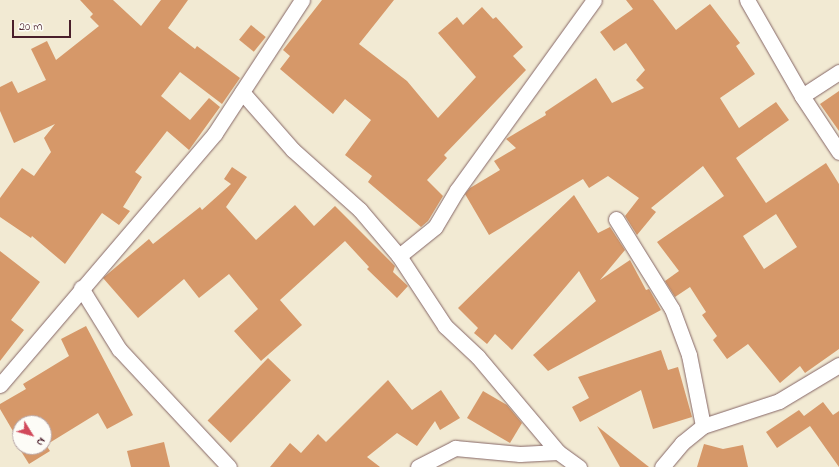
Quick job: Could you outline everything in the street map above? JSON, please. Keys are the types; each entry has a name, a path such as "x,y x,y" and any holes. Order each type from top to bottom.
{"street":[{"path":"0,385 215,133 302,0"},
{"path":"399,256 435,227 457,190 594,0"},
{"path":"747,0 802,96 839,152"},
{"path":"802,96 839,72"},
{"path":"242,92 293,150 360,210 399,256 445,326 478,357 558,452 578,467"},
{"path":"616,219 672,309 689,355 703,426"},
{"path":"82,288 119,349 229,467"},
{"path":"662,467 682,443 703,426 779,401 839,365"},
{"path":"418,467 455,448 520,454 558,452"}],"building":[{"path":"80,0 113,0 141,26 161,0 188,0 168,28 195,49 197,46 240,78 222,104 180,72 161,96 190,120 209,98 220,107 189,150 167,131 135,172 142,177 123,207 130,211 119,225 102,213 65,264 32,236 31,238 0,217 0,198 22,168 34,176 51,152 44,138 55,124 14,143 0,111 0,87 12,81 18,93 46,80 31,49 47,41 56,60 99,26 90,17 93,14"},
{"path":"322,0 394,0 359,44 407,81 438,118 476,77 438,33 457,17 463,25 482,7 493,19 496,17 523,47 513,56 526,70 444,155 447,158 427,180 443,196 428,221 421,227 368,182 372,176 345,155 371,120 345,99 333,114 280,69 290,56 283,50"},
{"path":"626,0 653,0 676,30 710,4 740,43 736,46 755,74 720,98 739,128 776,102 789,120 736,158 766,203 826,163 839,184 839,349 805,373 800,366 780,383 748,344 727,359 713,340 717,336 702,315 706,312 690,287 675,297 665,281 679,271 657,242 724,196 703,166 651,208 656,212 637,235 625,216 639,198 608,176 589,188 583,179 489,235 465,194 470,188 500,170 494,161 516,148 506,139 546,115 545,112 596,78 612,103 644,88 636,80 645,70 626,43 614,51 600,32 633,9","holes":["776,214 797,247 764,269 743,236"]},
{"path":"251,25 266,37 254,52 239,40"},
{"path":"839,91 839,131 820,104"},
{"path":"232,167 247,177 226,207 256,240 295,205 314,226 335,206 395,266 393,272 408,286 397,298 367,269 369,267 345,241 280,300 302,325 261,361 234,331 258,309 229,274 199,298 184,279 138,318 103,278 149,239 153,244 200,207 202,210 231,184 224,179"},
{"path":"574,195 598,233 610,227 625,250 600,280 630,260 646,290 649,289 661,310 548,371 533,355 596,301 579,271 512,350 495,334 487,344 474,333 478,328 458,308"},
{"path":"0,251 40,282 11,320 24,330 0,361"},
{"path":"86,326 133,415 107,429 98,413 52,441 52,415 12,415 12,429 0,409 0,404 26,389 23,384 69,356 61,339"},
{"path":"661,350 668,370 678,367 692,417 653,429 641,390 580,422 572,407 589,398 578,377"},
{"path":"268,358 291,380 231,443 208,421"},
{"path":"388,380 412,410 441,390 460,418 440,430 435,421 417,446 397,433 367,457 380,467 270,467 290,443 301,453 318,434 326,442"},
{"path":"483,391 507,405 522,423 510,443 467,418"},
{"path":"823,402 833,415 839,411 839,467 810,426 777,448 766,432 799,410 804,416"},
{"path":"597,426 649,467 620,467"},
{"path":"164,442 170,467 131,467 127,451"},
{"path":"704,444 723,449 743,445 748,467 697,467"},
{"path":"23,455 44,455 29,464"}]}
